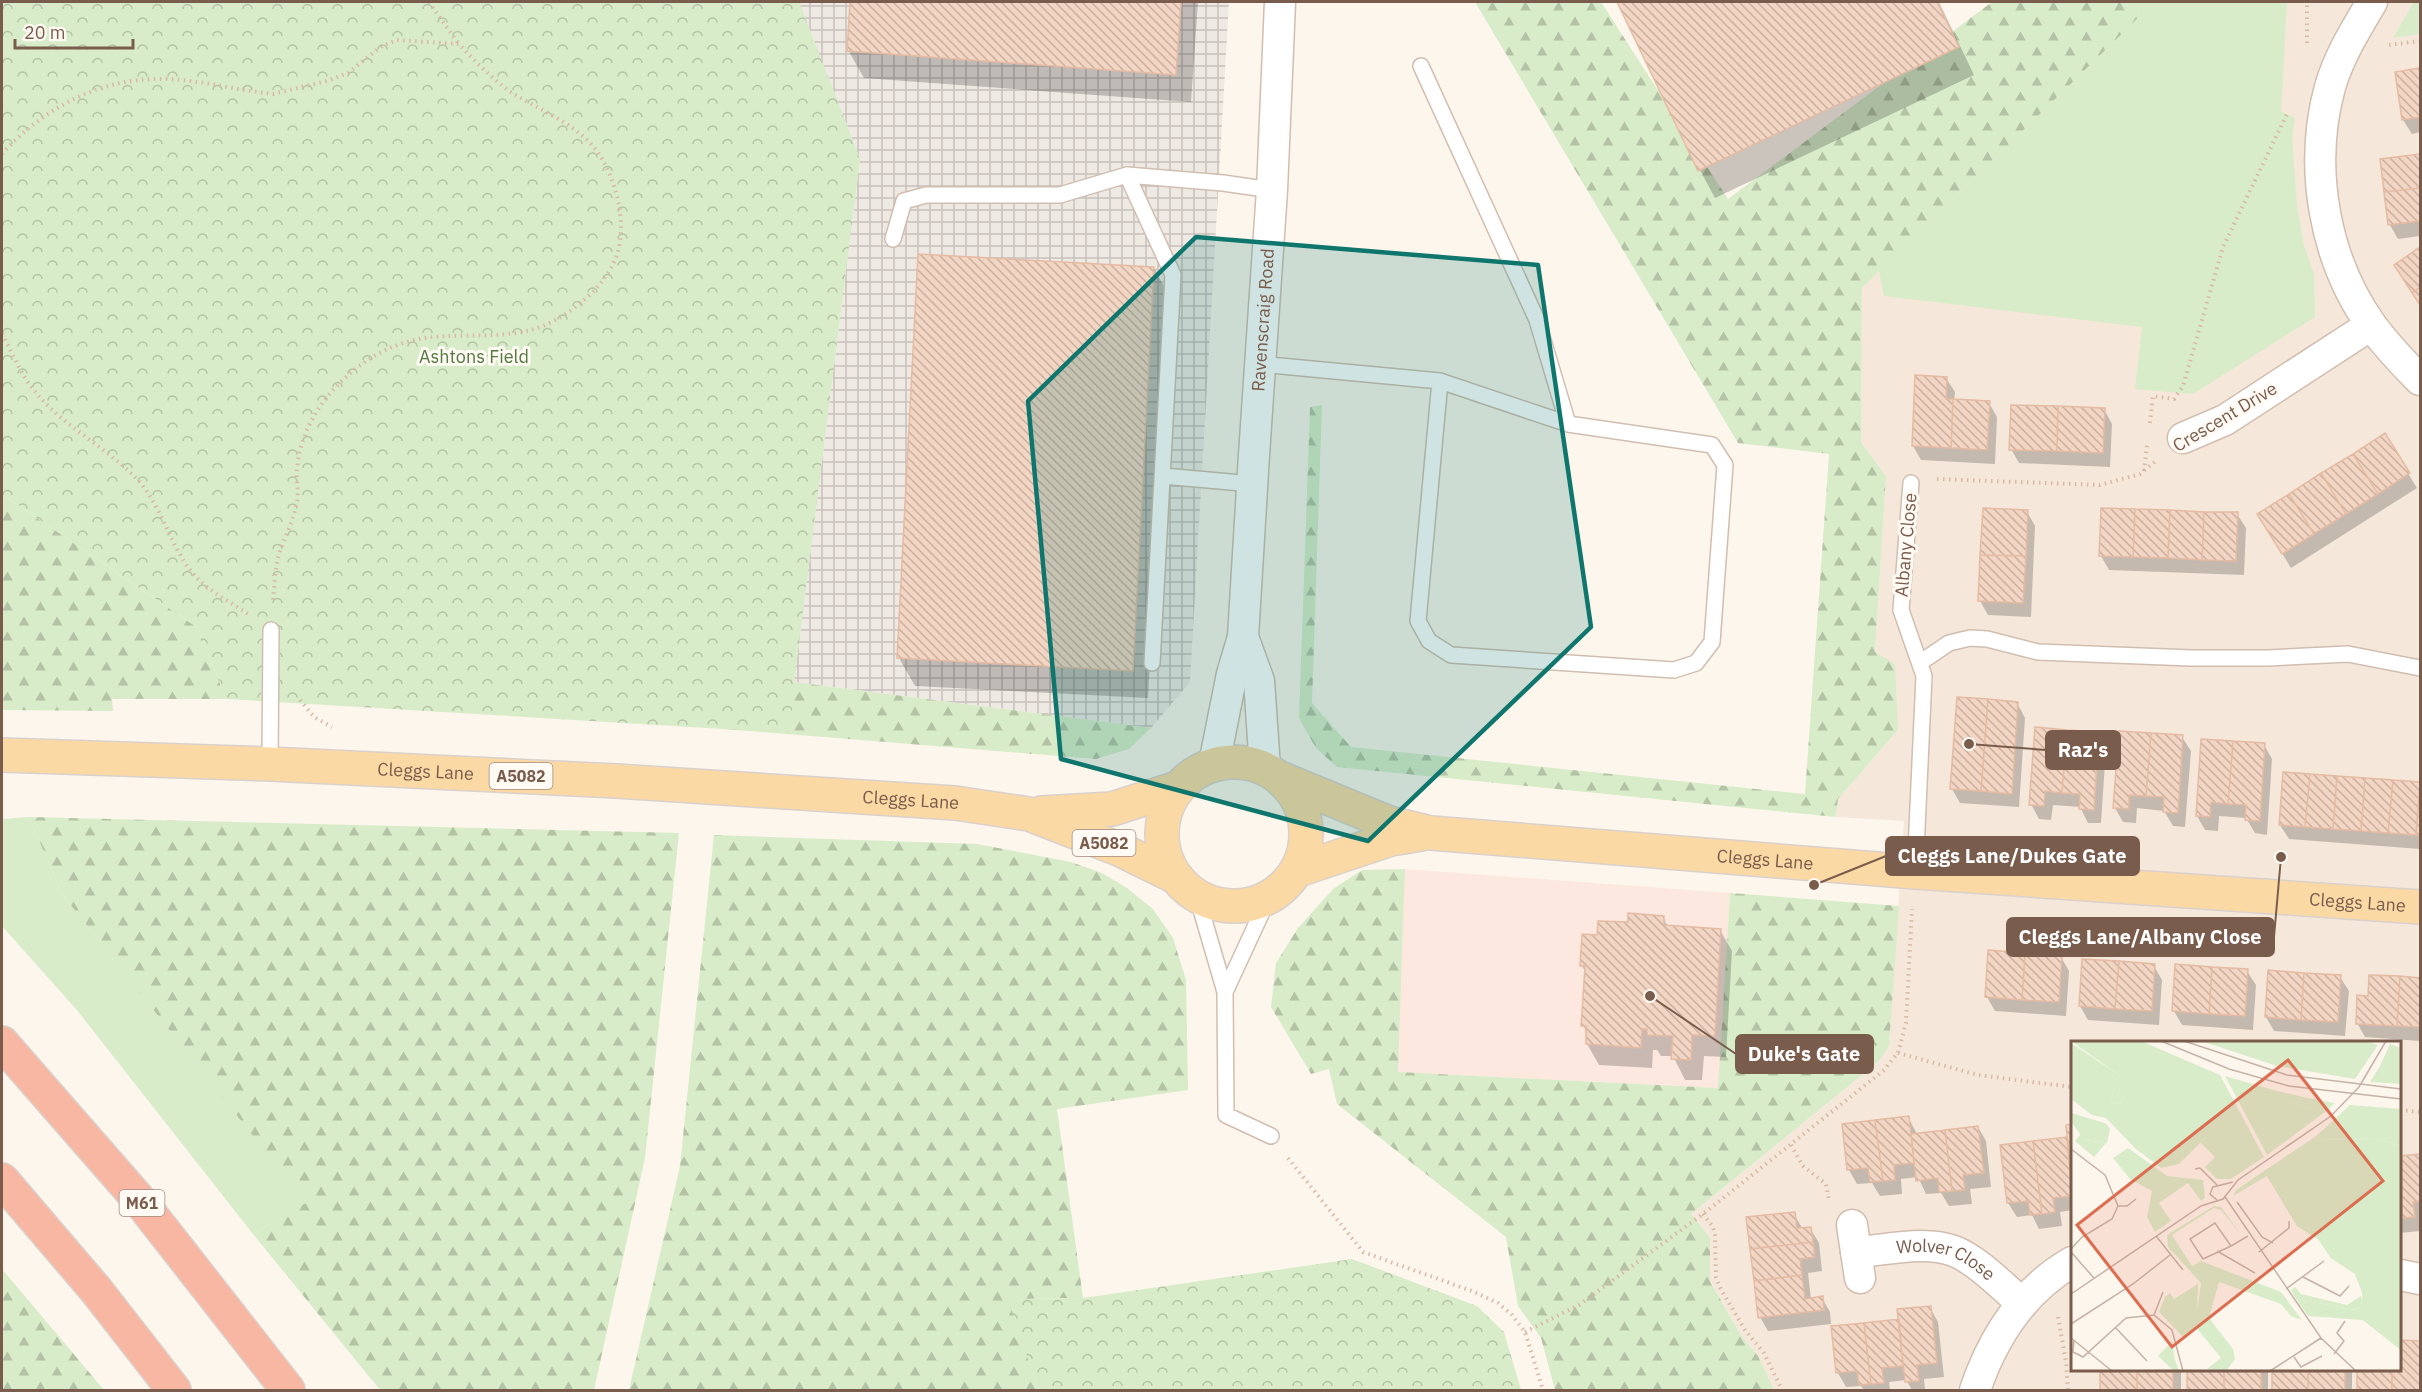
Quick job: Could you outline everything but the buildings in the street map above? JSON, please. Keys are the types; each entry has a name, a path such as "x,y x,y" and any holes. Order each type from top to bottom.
{"highway":[{"name":"M61","path":"2,1043 140,1201 288,1390"},
{"path":"2,1180 96,1290 174,1390"}],"main road":[{"name":"Cleggs Lane","path":"6,754 616,781 955,802 1029,814 1121,850 1187,887"},
{"name":"A5082","path":"1236,761 1274,774 1298,798 1306,822 1306,847 1298,870 1285,887 1268,899 1244,906 1220,905 1187,887 1170,868 1163,848 1161,829 1166,807 1178,788 1194,773 1214,764 1236,761"},
{"name":"Cleggs Lane","path":"1274,774 1389,823 1431,832 1915,872 2421,907"},
{"name":"Cleggs Lane","path":"1029,814 1112,809 1178,788"},
{"name":"Cleggs Lane","path":"1298,870 1391,839 1431,832"}],"street":[{"name":"Ravenscraig Road","path":"1214,764 1232,674 1244,637 1272,190 1280,2"},
{"path":"2372,2 2346,47 2331,86 2324,116 2320,162 2324,205 2332,245 2348,284 2371,325 2421,380"},
{"name":"Crescent Drive","path":"2183,438 2225,420 2371,325"},
{"name":"Ravenscraig Road","path":"1244,637 1259,681 1274,774"},
{"name":"Wolver Close","path":"1856,1252 1934,1246 1956,1251 2022,1302"},
{"path":"1975,1390 1986,1358 2001,1329 2022,1302 2062,1269"},
{"path":"2401,1275 2421,1279"}],"lane":[{"path":"1421,66 1537,320 1568,424"},
{"path":"893,239 904,201 926,195 1060,195 1127,175 1223,183 1272,190"},
{"path":"1127,175 1173,274 1152,663"},
{"path":"1260,364 1440,381 1568,424 1712,445 1725,465 1712,642 1696,663 1674,670 1451,655 1429,641 1418,621 1440,381"},
{"path":"1163,476 1253,484"},
{"name":"Albany Close","path":"1911,483 1901,610 1924,676 1915,872"},
{"path":"270,764 271,630"},
{"path":"1921,662 1949,643 1970,638 1987,639 2038,652 2191,658 2268,658 2348,654 2421,668"},
{"path":"1187,887 1225,992 1226,1115 1271,1136"},
{"path":"1225,992 1268,899"}],"path":[{"path":"271,630 278,558 297,501 297,470 301,441 317,410 334,389 359,367 383,351 415,340 525,332 548,325 570,313 589,296 610,269 620,244 621,215 602,159 581,134 557,117 512,92 486,72 459,44 429,2"},
{"path":"2,154 15,138 45,115 75,98 116,85 154,79 273,94 327,81 348,73 382,46 397,40 459,44"},
{"path":"2149,428 2153,396 2174,399 2182,386 2223,247 2287,113"},
{"name":"Crescent Drive","path":"2000,482 2100,485 2144,471 2183,438"},
{"path":"2144,471 2148,439"},
{"name":"Albany Close","path":"1911,483 1934,479 2000,482"},
{"path":"1526,1332 1579,1305 1703,1214 1882,1071 1898,1053 1906,1023 1915,872"},
{"path":"1898,1053 1978,1075 2071,1087"},
{"path":"2401,1110 2421,1112"},
{"path":"1271,1136 1363,1252 1498,1303 1512,1315 1526,1332 1543,1390"},
{"path":"1791,1145 1803,1166 1826,1184 1830,1209 1856,1252"},
{"path":"1703,1214 1713,1227 1715,1235 1716,1277 1719,1286 1745,1330 1764,1353 1782,1390"},
{"path":"2062,1269 2068,1390"}],"highlighted area":[{"path":"1196,237 1538,265 1591,627 1368,841 1061,759 1028,401"}],"shaded area":[{"path":"799,2 1229,2 1190,682 1151,728 794,682 860,159"},
{"path":"2138,2 2420,2 2420,1390 1774,1390 1758,1356 1742,1337 1710,1280 1710,1237 1691,1214 1878,1062 1889,1046 1904,821 1836,817 1838,799 1898,730 1875,652 1886,476 1861,442 1862,288 2139,17"},
{"path":"1405,869 1730,893 1719,1088 1397,1072"}],"green space":[{"name":"Ashtons Field","path":"2,2 799,2 860,159 794,682 790,733 226,699 198,628 2,494"},
{"path":"799,2 860,159 794,682 1151,728 1129,749 1096,759 724,729"},
{"path":"1475,2 1601,2 1728,199 1992,2 2138,2 2139,17 1862,288 1861,442 1886,476 1875,652 1895,664 1898,730 1838,799 1836,817 1337,767 1316,748 1299,718 1310,407 1322,405 1312,703 1351,747 1805,794 1829,454 1738,443"},
{"path":"2138,2 2287,2 2281,111 2295,118 2292,137 2297,206 2304,246 2314,274 2315,317 2193,394 2135,389 2142,327 1884,296 1879,271 2139,17"},
{"path":"2414,2 2420,2 2420,34 2393,38"},
{"path":"2,494 198,628 226,699 112,699 113,711 2,710"},
{"path":"29,817 62,894 307,1203 253,1234 76,1009 2,926 2,819"},
{"path":"29,817 679,833 645,1158 594,1390 380,1390 253,1234 306,1203 62,894"},
{"path":"714,835 977,844 1071,862 1102,873 1127,888 1153,909 1173,938 1186,980 1188,1090 1057,1109 1083,1298 1009,1299 1038,1390 629,1390 680,1166"},
{"path":"1405,869 1398,1072 1718,1088 1730,893 1899,906 1889,1046 1878,1062 1691,1214 1710,1237 1710,1281 1742,1337 1758,1356 1774,1390 1555,1390 1541,1338 1518,1306 1506,1237 1337,1104 1329,1069 1311,1074 1271,1007 1276,963 1298,928 1333,889 1362,870"},
{"path":"1352,1259 1477,1306 1504,1332 1521,1390 1038,1390 1008,1299 1083,1298"},
{"path":"2,1269 104,1390 2,1390"}],"place":[{"name":"Raz's","path":"1969,744"},
{"name":"Cleggs Lane/Albany Close","path":"2281,857"},
{"name":"Cleggs Lane/Dukes Gate","path":"1814,885"},
{"name":"Duke's Gate","path":"1650,996"}]}
